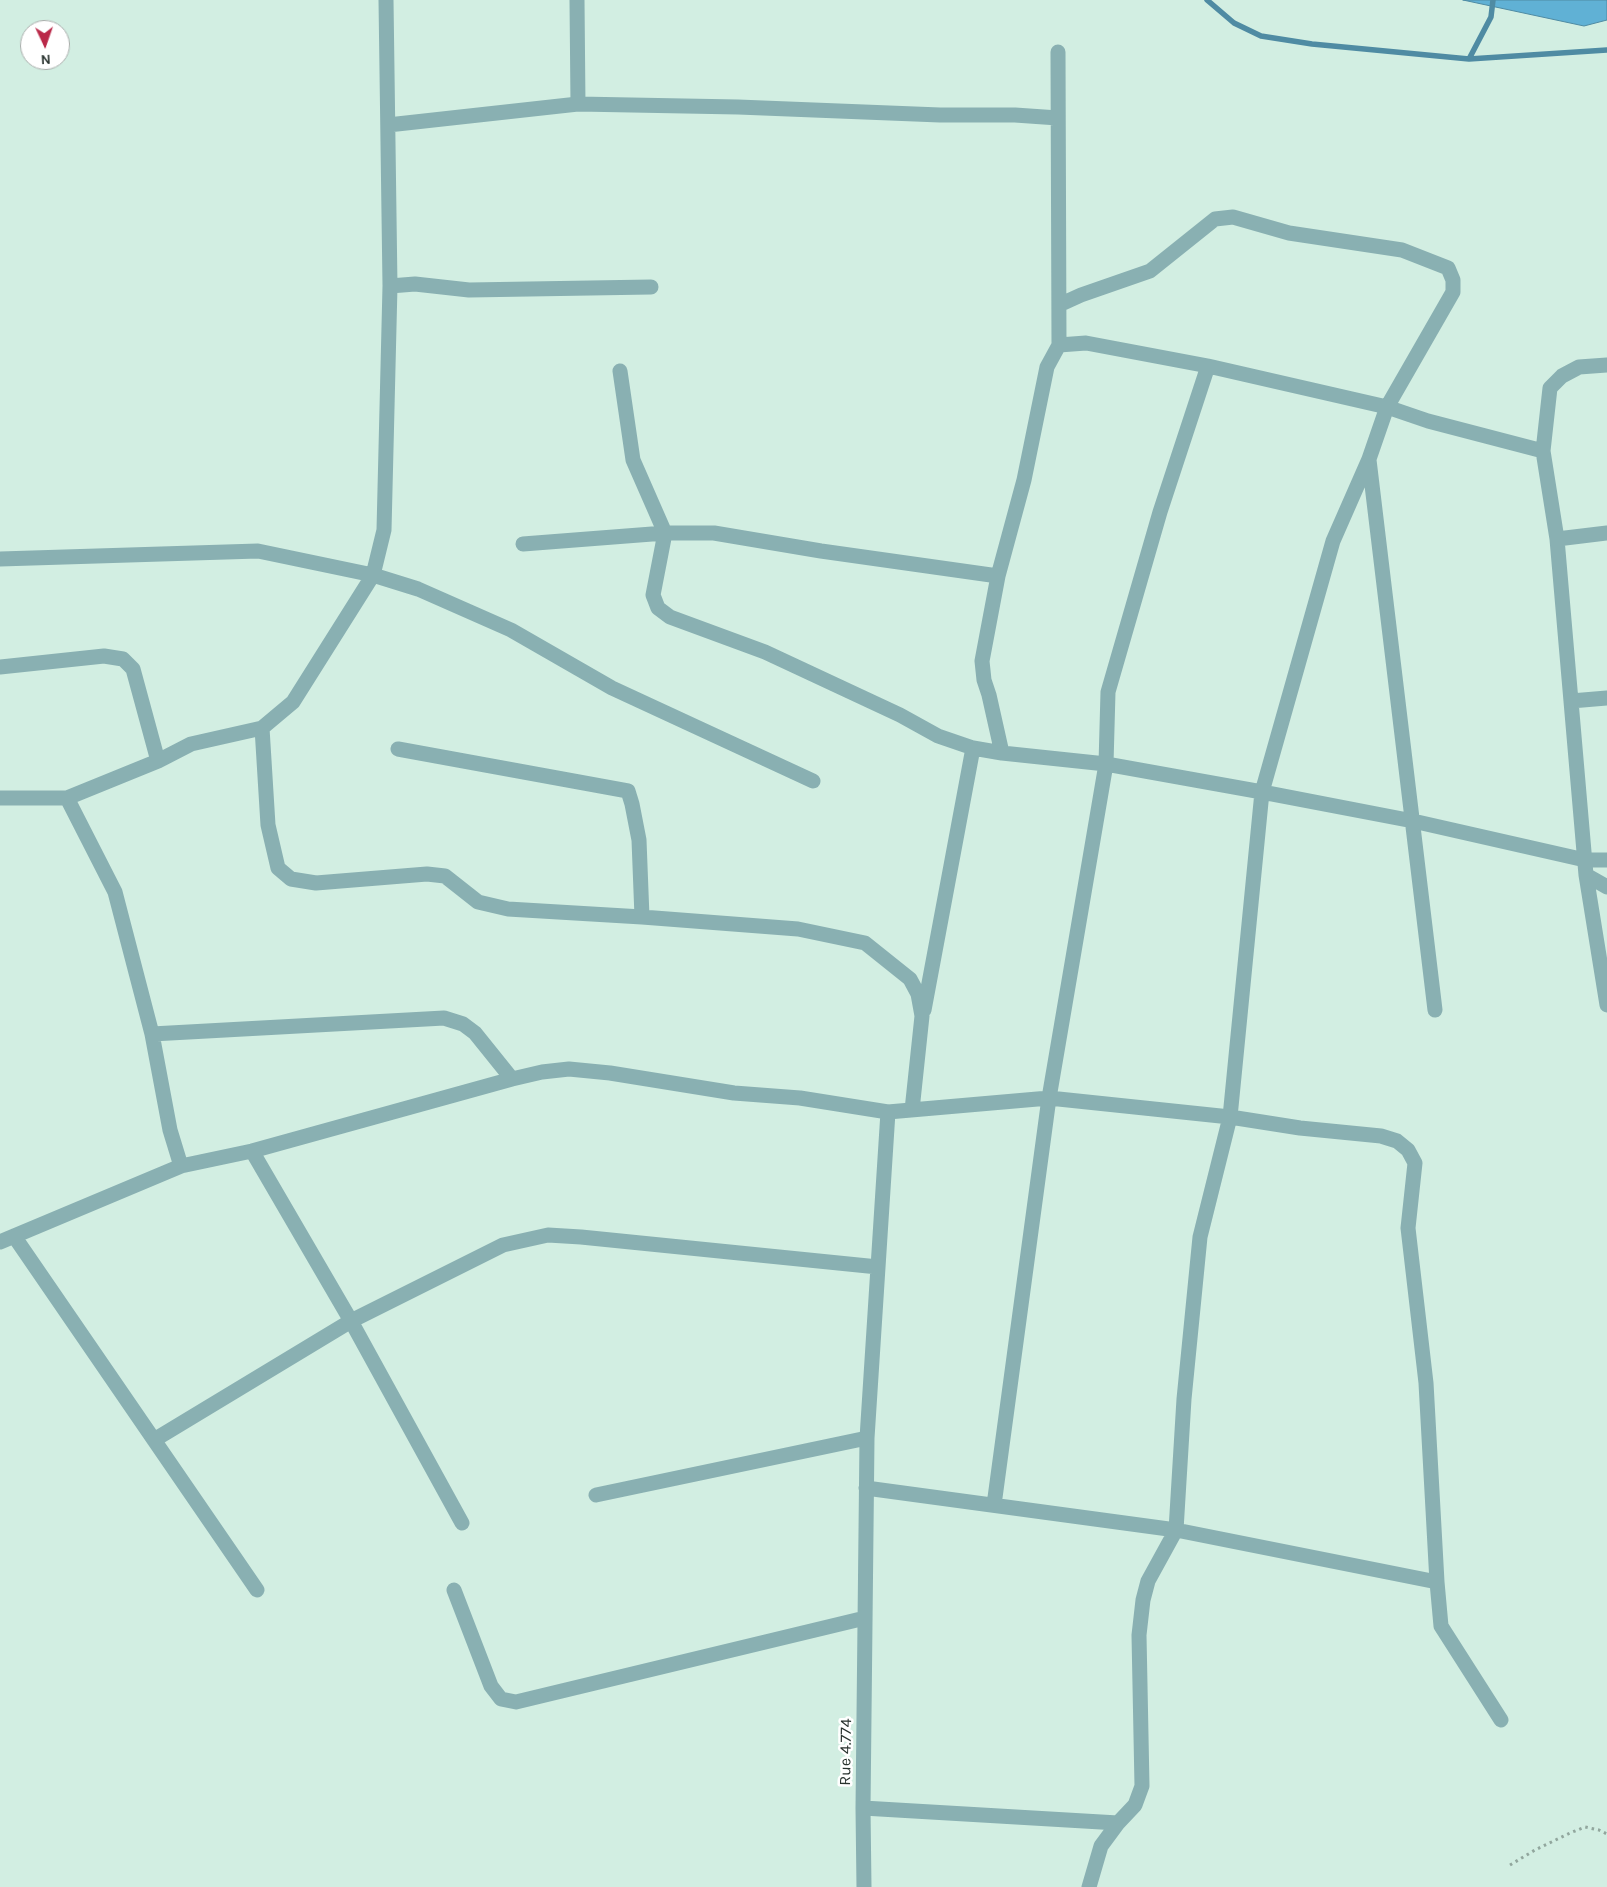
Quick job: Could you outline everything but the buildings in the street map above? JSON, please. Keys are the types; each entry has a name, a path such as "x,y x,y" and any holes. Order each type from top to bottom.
{"street":[{"path":"0,798 67,798 158,761 191,744 262,728 292,702 373,574 384,530 390,286 386,0"},
{"path":"576,0 578,104"},
{"path":"1002,753 984,680 982,661 998,576 1024,480 1047,367 1059,346 1058,52"},
{"path":"388,125 578,104 738,107 940,115 1015,114 1058,118"},
{"path":"1059,305 1150,270 1215,219 1233,217 1289,233 1402,250 1448,268 1453,280 1453,292 1387,407 1369,459 1333,541 1262,792 1230,1117 1200,1237 1184,1399 1176,1530 1148,1581 1143,1600 1138,1670 1142,1786 1135,1805 1118,1823 1101,1846 1089,1887"},
{"path":"390,286 415,284 470,290 651,287"},
{"path":"1059,346 1086,343 1208,366 1387,407 1428,421 1543,451"},
{"path":"1607,365 1579,367 1562,376 1550,388 1543,451 1557,539 1586,868 1607,1005"},
{"path":"994,1505 1049,1098 1106,764 1108,692 1160,512 1208,366"},
{"path":"620,371 633,460 665,533 653,595 658,608 670,617 764,652 900,715 938,736 973,748 1002,753 1106,764 1413,821 1586,868 1607,887"},
{"path":"1369,459 1435,1010"},
{"path":"523,544 665,533 714,533 821,551 998,576"},
{"path":"1557,539 1607,533"},
{"path":"0,558 258,552 373,574 418,589 511,630 612,688 814,781"},
{"path":"0,667 104,656 123,659 134,669 158,761"},
{"path":"1571,701 1607,698"},
{"path":"262,728 268,825 278,868 291,879 316,882 427,874 445,876 478,902 508,909 798,929 865,943 910,979 918,994 922,1016"},
{"path":"912,1110 922,1016 973,748"},
{"path":"398,750 628,791 639,840 642,917"},
{"path":"67,798 115,892 152,1034 170,1130 181,1166"},
{"path":"1586,868 1607,860"},
{"path":"152,1034 444,1018 463,1024 476,1033 512,1079"},
{"path":"0,1242 181,1166 252,1151 512,1079 542,1072 569,1069 610,1072 734,1093 800,1098 888,1112 1049,1098 1230,1117 1300,1128 1380,1136 1397,1141 1408,1150 1415,1163 1408,1228 1426,1382 1436,1582 1441,1626 1501,1720"},
{"name":"Rue 4.774","path":"864,1887 863,1808 867,1438 888,1112"},
{"path":"252,1151 351,1321 462,1523"},
{"path":"154,1440 351,1321 503,1246 548,1235 581,1236 878,1267"},
{"path":"14,1236 257,1590"},
{"path":"596,1495 867,1438"},
{"path":"866,1488 1176,1530 1436,1582"},
{"path":"454,1590 491,1686 501,1699 516,1702 865,1618"},
{"path":"863,1808 1118,1823"}],"path":[{"path":"1510,1865 1535,1850 1585,1827 1607,1834"}],"water":[{"path":"1463,0 1607,0 1607,20 1584,26"}],"waterway":[{"path":"1207,0 1234,23 1261,36 1312,44 1469,59 1607,50"},
{"path":"1469,59 1491,17 1493,0"}]}
